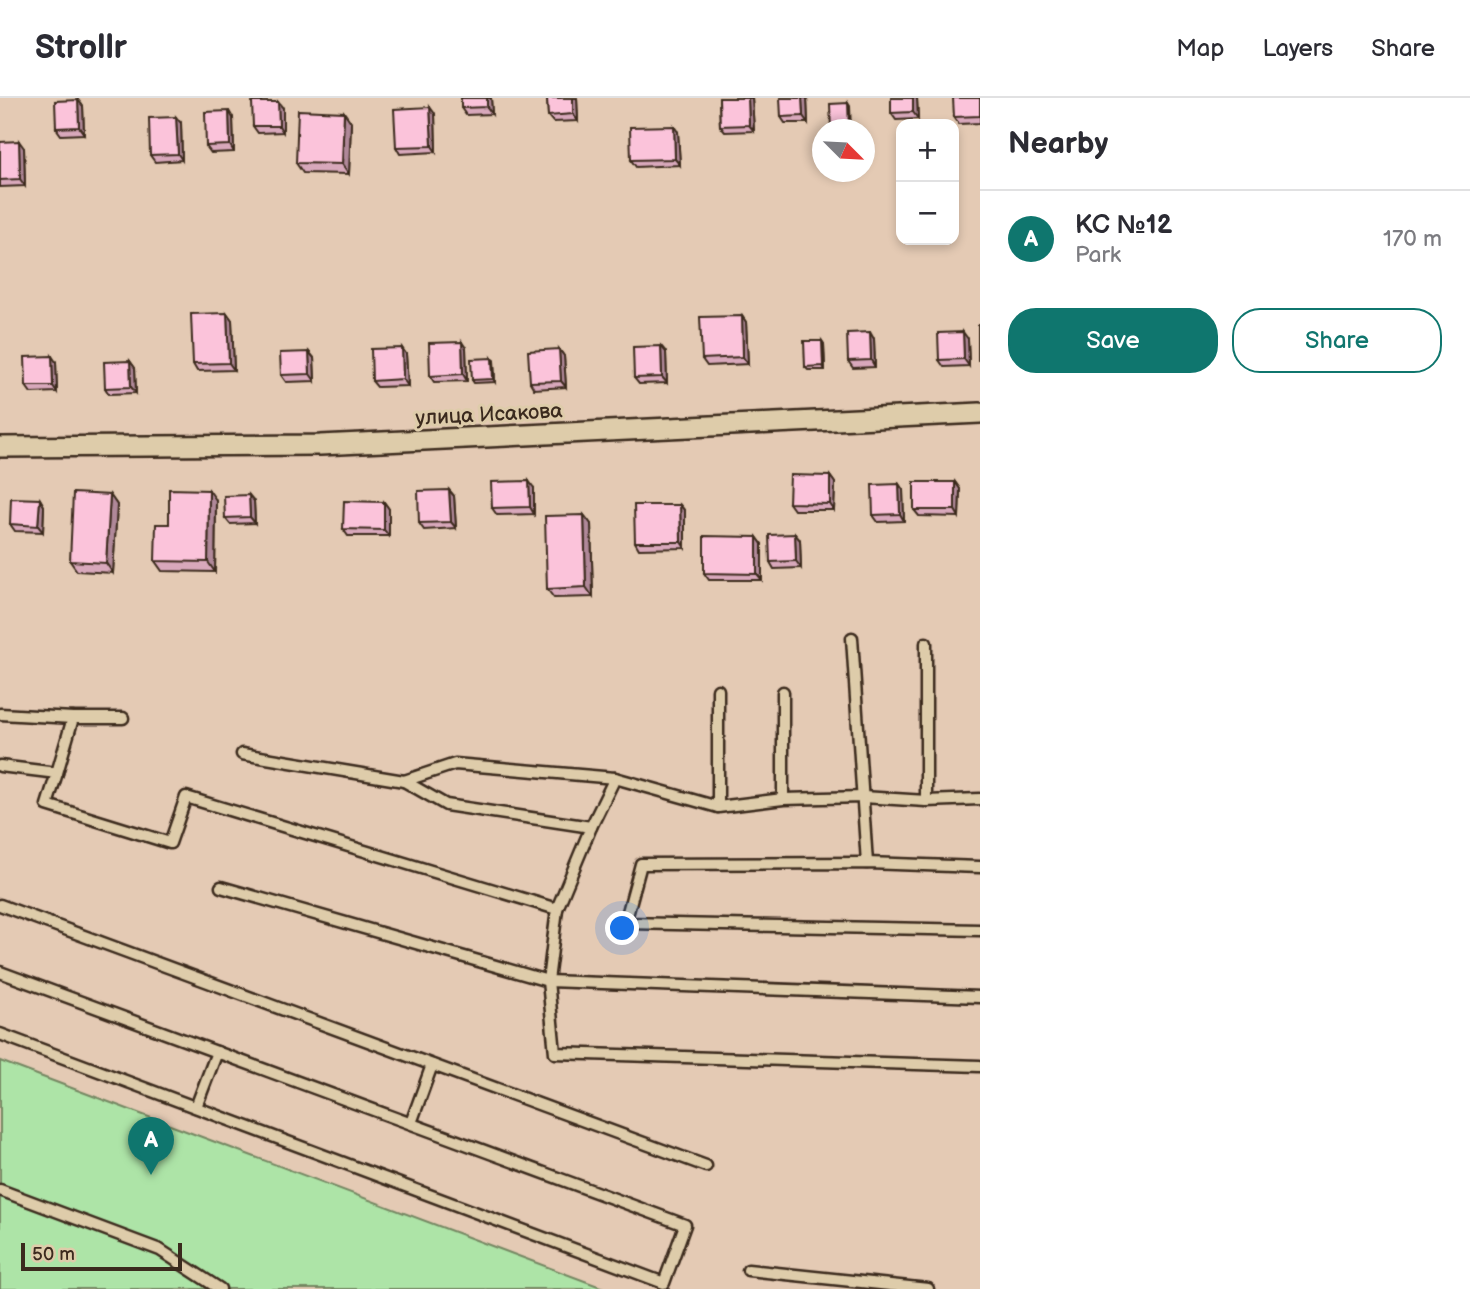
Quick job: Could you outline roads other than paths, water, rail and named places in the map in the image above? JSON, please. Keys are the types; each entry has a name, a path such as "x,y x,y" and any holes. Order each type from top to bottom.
{"street":[{"name":"улица Исакова","path":"0,447 320,445 980,413"}],"lane":[{"path":"852,638 867,863"},
{"path":"926,643 926,801"},
{"path":"718,690 718,807"},
{"path":"783,692 783,799"},
{"path":"0,714 123,718"},
{"path":"73,718 47,804 170,843 186,797 557,909"},
{"path":"242,754 404,781 446,804 591,827"},
{"path":"404,781 455,764 615,778 718,807 783,799 980,799"},
{"path":"0,766 57,773"},
{"path":"615,778 591,827 557,909 548,981 555,1053 980,1066"},
{"path":"980,867 867,863 641,864 625,923 980,930"},
{"path":"221,887 548,981 980,997"},
{"path":"0,905 705,1166"},
{"path":"0,972 685,1225 664,1283 0,1034"},
{"path":"196,1107 217,1052"},
{"path":"411,1124 432,1065"},
{"path":"0,1190 160,1250 220,1289"},
{"path":"748,1270 928,1289"}],"place":[{"name":"КС №12","path":"151,1175"}]}
